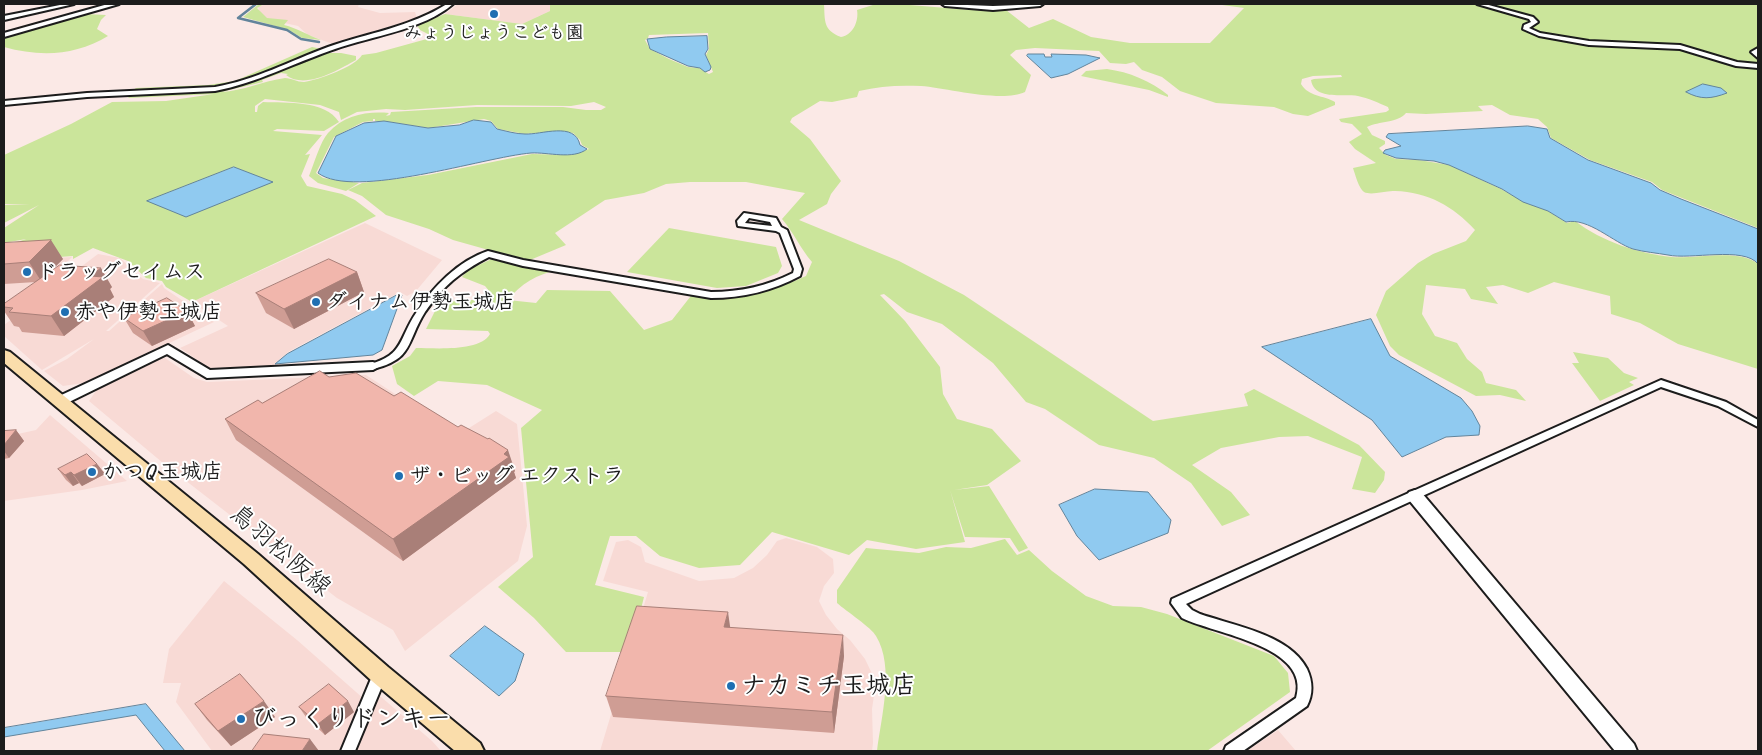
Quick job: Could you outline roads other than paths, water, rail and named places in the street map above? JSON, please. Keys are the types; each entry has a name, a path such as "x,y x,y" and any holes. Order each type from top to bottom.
{"main road":[{"name":"鳥羽松阪線","path":"4,355 251,559 380,674 472,751"}],"street":[{"path":"4,18 71,4"},
{"path":"6,33 115,4"},
{"path":"4,103 87,95 215,89 234,85 330,48 430,16 450,4"},
{"path":"945,4 993,8 1040,4"},
{"path":"1480,4 1531,18 1535,22 1526,26 1526,29 1545,36 1601,44 1674,46 1736,64 1758,66"},
{"path":"1758,50 1754,52 1758,56"},
{"path":"60,401 168,349 207,374 373,366 392,360 400,353 418,316 432,299 461,268 488,254 523,263 712,295 739,294 769,286 797,274 798,269 784,232 778,229"},
{"path":"1231,751 1302,702 1306,686 1303,676 1292,660 1275,647 1195,618 1187,614 1177,603 1661,383 1722,404 1758,424"},
{"path":"1416,496 1627,751"},
{"path":"348,751 380,674"}],"water":[{"path":"707,36 708,49 705,54 711,67 710,70 705,72 700,68 688,66 650,49 647,39 666,37"},
{"path":"1028,54 1044,54 1045,57 1052,57 1051,54 1086,55 1100,58 1068,74 1051,78 1027,56"},
{"path":"1703,84 1721,88 1727,93 1706,98 1686,92"},
{"path":"474,120 491,122 497,129 518,134 565,131 572,133 580,145 587,149 568,155 531,153 510,156 389,180 360,182 336,180 318,173 336,136 364,123 384,121 428,128 459,125"},
{"path":"1528,126 1547,129 1550,138 1588,160 1651,183 1660,190 1758,229 1758,264 1751,259 1741,256 1678,256 1633,249 1583,223 1566,222 1548,211 1523,202 1502,189 1449,165 1434,161 1396,158 1383,153 1385,150 1401,146 1386,137 1388,134"},
{"path":"234,167 273,182 186,217 147,201"},
{"path":"399,294 402,295 382,350 373,355 275,364 287,354"},
{"path":"1371,319 1390,356 1461,398 1472,411 1480,426 1479,435 1446,437 1402,457 1372,420 1262,347"},
{"path":"1095,489 1148,492 1171,520 1168,533 1099,560 1077,536 1059,505"},
{"path":"485,626 524,654 515,681 499,696 450,656"},
{"path":"146,704 185,751 165,751 136,715 4,737 4,728"}],"waterway":[{"path":"256,4 238,18 287,30 301,39 319,42"}],"place":[{"name":"みょうじょうこども園","path":"494,14"},
{"name":"ドラッグセイムス","path":"27,272"},
{"name":"ダイナム伊勢玉城店","path":"316,302"},
{"name":"赤や伊勢玉城店","path":"65,312"},
{"name":"かつQ 玉城店","path":"92,472"},
{"name":"ザ・ビッグ エクストラ","path":"399,476"},
{"name":"ナカミチ玉城店","path":"731,686"},
{"name":"びっくりドンキー","path":"241,719"}]}
